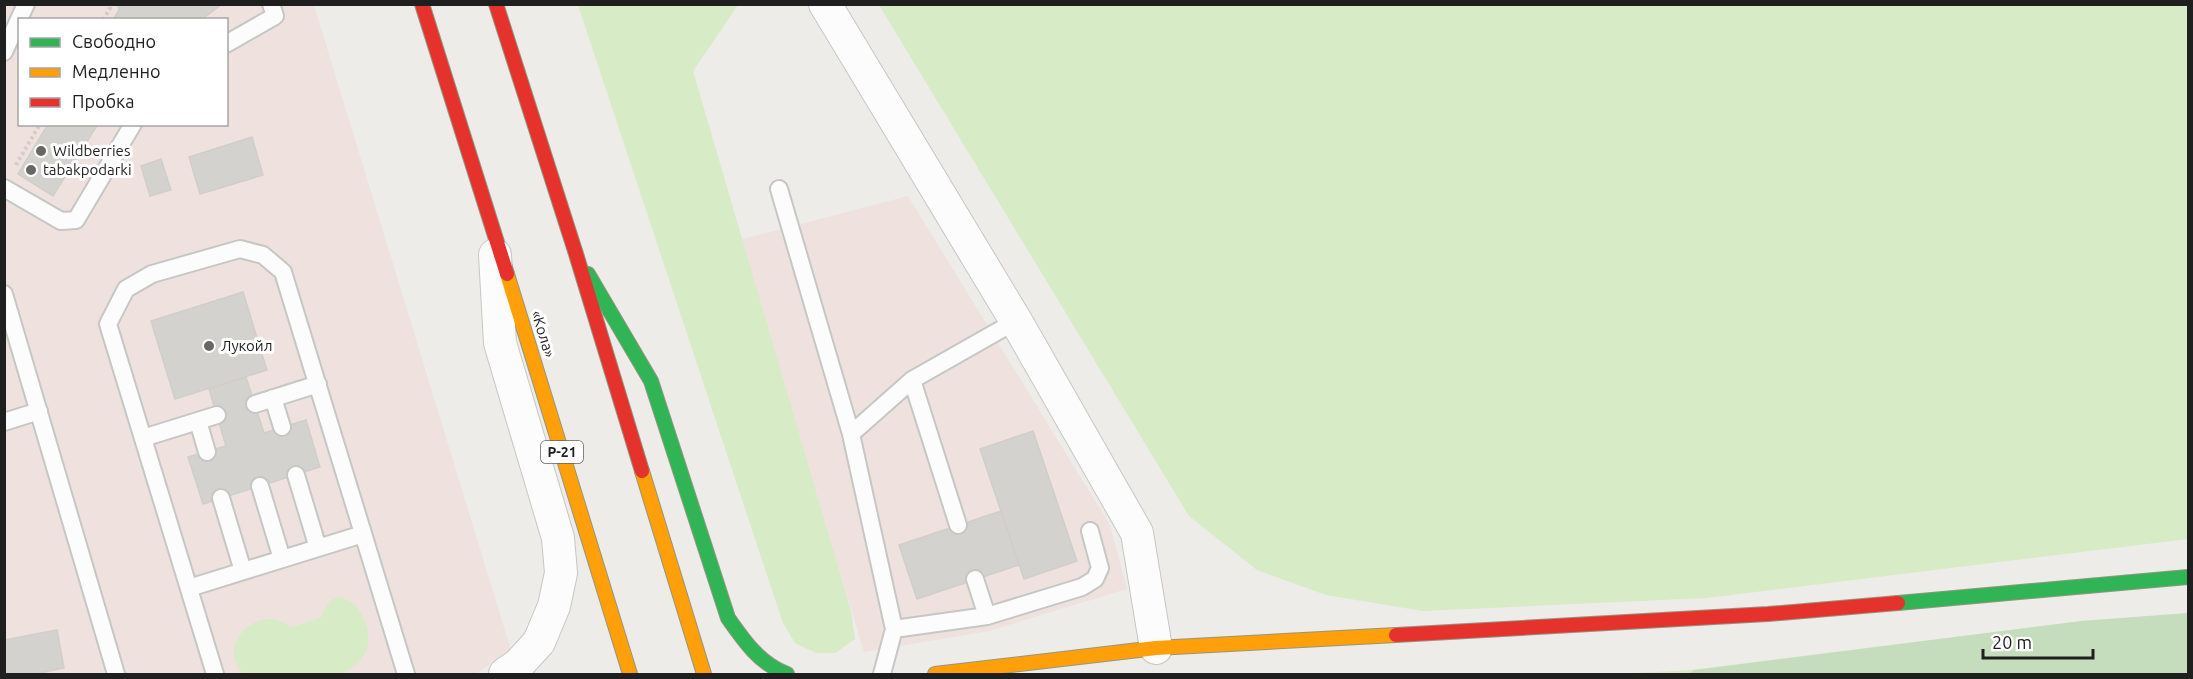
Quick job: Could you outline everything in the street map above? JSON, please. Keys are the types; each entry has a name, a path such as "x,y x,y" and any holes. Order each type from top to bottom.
{"main road":[{"name":"«Кола»","path":"422,4 494,230 630,675"},
{"path":"496,4 576,254 704,675"},
{"path":"576,254 651,381 728,618 746,644 771,668 787,675"},
{"path":"934,675 1156,648 1768,614 2188,577"}],"street":[{"path":"825,4 1016,321 1137,533 1156,648"},
{"path":"494,230 500,342 558,538 561,573 554,606 539,642 506,675"}],"lane":[{"path":"20,18 26,4"},
{"path":"228,43 275,16 272,4"},
{"path":"4,52 18,21"},
{"path":"7,181 61,221 76,220 131,126"},
{"path":"779,189 851,434 894,629 882,675"},
{"path":"215,675 108,324 126,289 152,274 240,249 263,255 283,272 406,675"},
{"path":"4,294 116,675"},
{"path":"851,434 912,380 1016,321"},
{"path":"912,380 958,525"},
{"path":"255,404 318,384"},
{"path":"273,398 282,428"},
{"path":"4,422 39,411"},
{"path":"143,438 217,415"},
{"path":"198,421 207,452"},
{"path":"296,475 318,548"},
{"path":"260,486 282,559"},
{"path":"221,498 243,571"},
{"path":"894,629 987,616 1082,587 1095,579 1100,568 1090,531"},
{"path":"189,588 363,534"},
{"path":"975,579 987,616"}],"path":[{"path":"104,18 110,8 109,4"},
{"path":"7,181 39,126"}],"shaded area":[{"path":"4,5 314,5 511,650 476,674 5,674"},
{"path":"908,196 1110,525 1127,589 989,631 864,652 739,240"}],"green space":[{"path":"578,5 738,5 693,71 851,611 855,639 835,653 816,653 795,643 783,623"},
{"path":"879,5 2188,5 2188,539 1706,598 1423,611 1326,595 1257,570 1189,516"},
{"path":"338,597 346,599 359,610 368,634 364,655 349,670 342,674 244,674 237,666 234,657 235,647 243,631 251,625 271,619 292,627 320,618 329,603"},
{"path":"2188,613 2188,674 1690,674 1693,670 2081,621"},
{"path":"1693,670 1690,674 1615,674"}],"building":[{"path":"118,4 222,4 204,18 114,18 119,10"},
{"path":"47,126 97,126 53,196 18,174"},
{"path":"252,137 263,175 200,194 189,157"},
{"path":"161,159 171,190 150,196 141,166"},
{"name":"Лукойл","path":"243,292 267,370 175,399 151,321"},
{"path":"246,377 264,433 306,420 320,467 203,504 188,457 226,446 209,389"},
{"path":"1033,431 1077,561 1024,579 980,449"},
{"path":"1001,511 1019,565 917,599 899,545"},
{"path":"57,630 64,668 35,674 4,674 4,640"}],"traffic: fast":[{"path":"588,274 651,381 728,618 761,658 777,670 787,674"},
{"path":"1898,603 2188,577"}],"traffic: slow":[{"path":"507,274 630,674"},
{"path":"642,471 704,674"},
{"path":"935,674 1156,648 1396,635"}],"traffic: jam":[{"path":"422,4 507,274"},
{"path":"496,4 642,471"},
{"path":"1396,635 1768,614 1898,603"}],"place":[{"name":"Wildberries","path":"41,151"},
{"name":"tabakpodarki","path":"31,170"},
{"name":"Лукойл","path":"209,346"}]}
